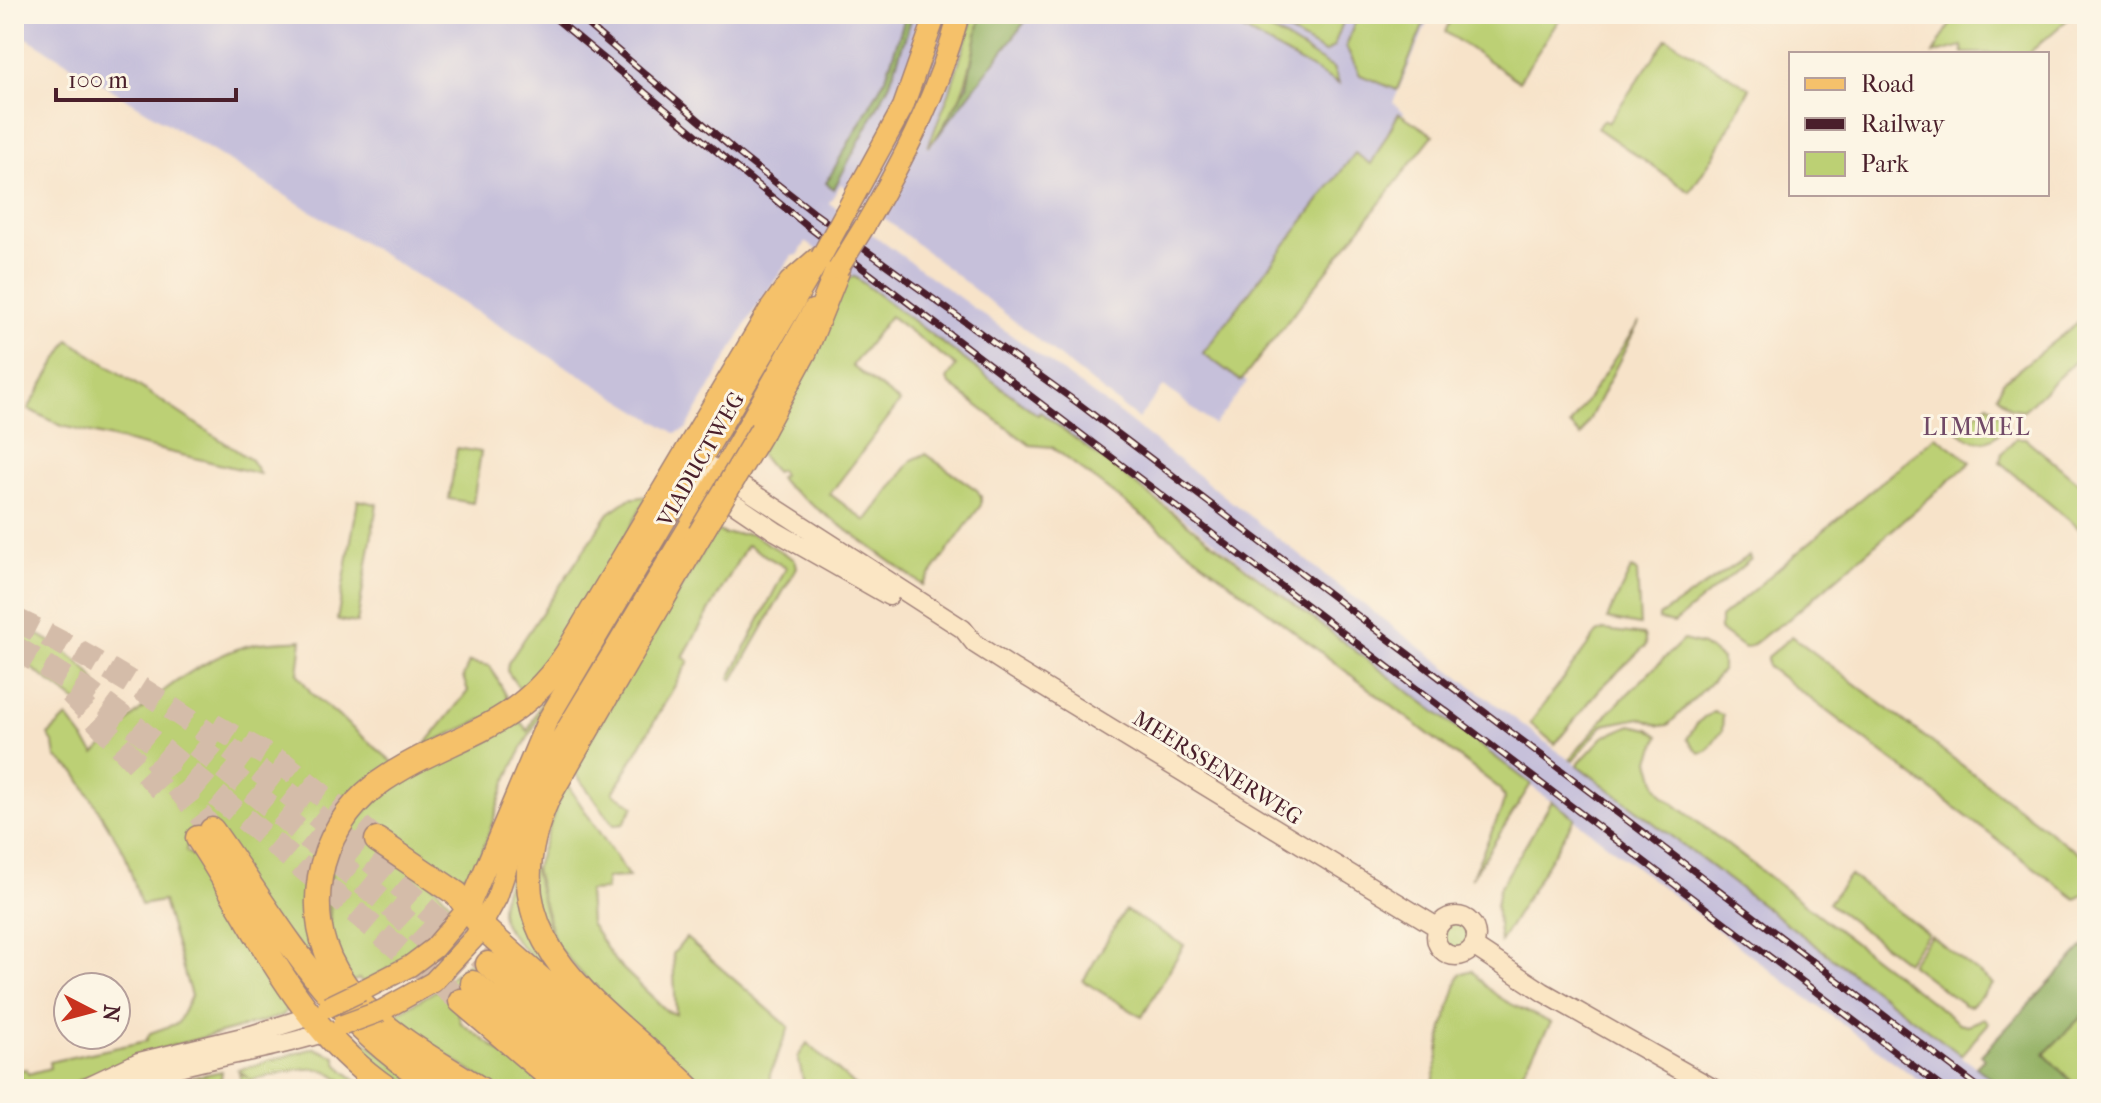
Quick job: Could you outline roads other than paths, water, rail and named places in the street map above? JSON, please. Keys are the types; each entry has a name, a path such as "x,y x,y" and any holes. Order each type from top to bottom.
{"highway":[{"path":"480,1089 387,1028 343,985 327,952 318,913 325,857 343,821 375,787 501,721 539,691 568,652 778,302 798,275 830,263"},
{"path":"690,1089 569,980 538,930 527,880 533,833 548,797 805,351 830,263"},
{"path":"388,1089 350,1058 327,1020 275,969 205,834 297,957 341,1010 392,1056 441,1089"},
{"path":"377,840 457,894 475,917 665,1089"},
{"path":"474,982 564,1089"},
{"path":"474,982 598,1089"},
{"path":"474,982 633,1089"}],"main road":[{"name":"VIADUCTWEG","path":"475,917 497,897 525,811 550,757 716,481 830,263 845,213 903,107 936,14"},
{"name":"VIADUCTWEG","path":"475,917 547,721 696,468 830,263 864,227 921,123 938,83 959,14"},
{"path":"327,1020 361,991 410,966 475,917"},
{"path":"327,1020 381,1011 433,982 466,950 475,917"}],"street":[{"name":"MEERSSENERWEG","path":"696,468 963,629 975,644 1173,768 1437,927"},
{"path":"1449,917 1467,919 1476,933 1473,946 1462,956 1446,954 1436,942 1437,927 1449,917"},
{"path":"1473,946 1543,992 1714,1089"},
{"path":"82,1089 139,1062 327,1020"},
{"path":"116,1089 174,1068 267,1050 327,1020"}],"tunnel":[{"path":"14,619 79,652 203,730 321,820 488,964"},
{"path":"14,647 88,692 134,726 461,1001"},
{"path":"71,693 161,789"},
{"path":"213,725 285,765 377,840"},
{"path":"196,745 390,906 473,983"},
{"path":"154,758 212,830"}],"railway":[{"path":"550,14 807,226 1944,1089"},
{"path":"575,14 734,150 813,212 1079,404 1981,1089"}],"district":[{"name":"LIMMEL","path":"1977,427"}]}
